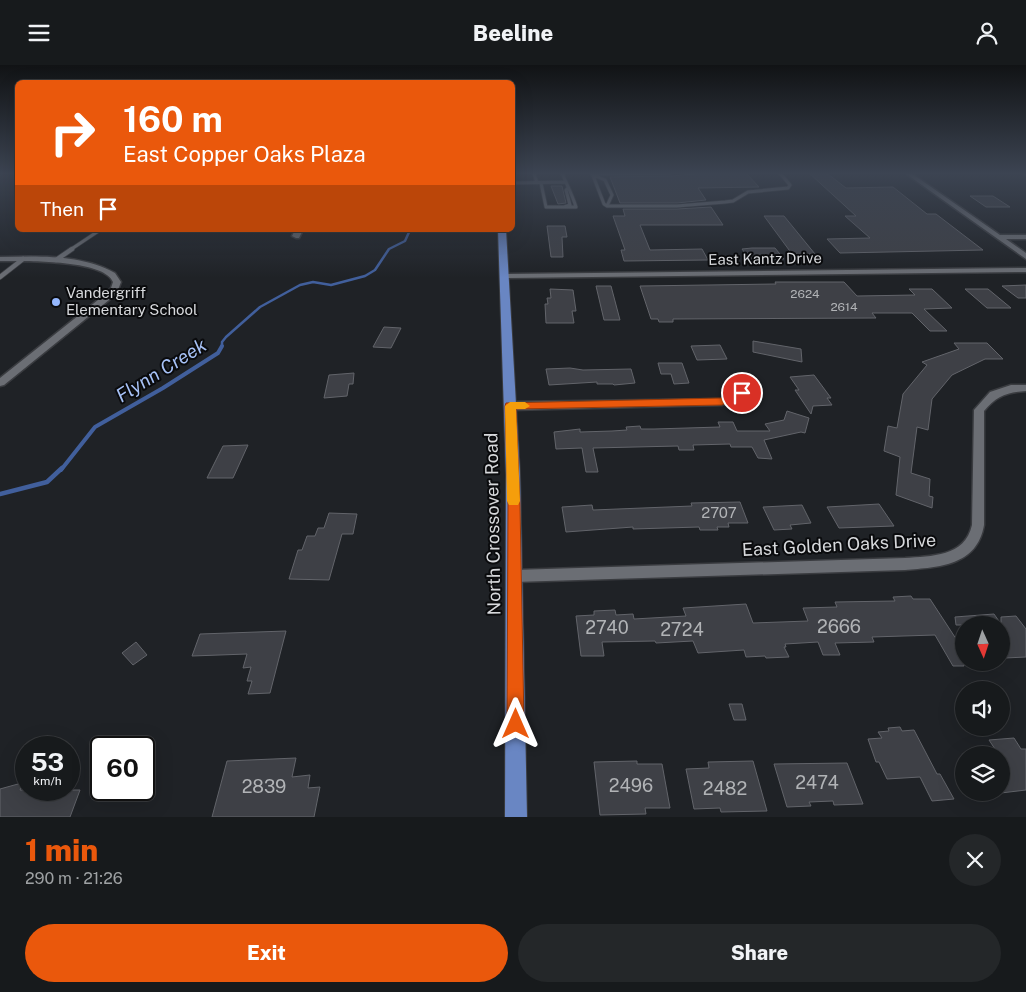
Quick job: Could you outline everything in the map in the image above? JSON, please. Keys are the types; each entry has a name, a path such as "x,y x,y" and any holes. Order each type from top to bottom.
{"main road":[{"name":"North Crossover Road","path":"502,232 510,406 514,576 516,817"}],"street":[{"path":"957,208 1026,257"},
{"path":"998,237 1026,237"},
{"path":"0,259 56,260 110,272 116,278 115,288 106,298 0,383"},
{"name":"East Kantz Drive","path":"505,276 1026,270"},
{"name":"East Golden Oaks Drive","path":"514,576 905,564 934,562 959,554 973,541 978,525 979,410 988,398 1005,388 1026,388"},
{"path":"510,406 722,401 742,393"}],"lane":[{"path":"56,260 97,232"},
{"path":"0,277 22,259"}],"building":[{"path":"712,208 723,225 640,225 650,250 702,249 708,260 624,261 621,250 625,250 613,216 625,216 623,209"},
{"path":"847,208 920,208 927,214 936,214 983,250 840,253 827,239 870,238 845,216 856,216"},
{"path":"764,216 784,216 815,254 792,254"},
{"path":"547,226 565,226 567,237 562,237 563,257 551,257"},
{"path":"775,248 784,259 749,259 742,249"},
{"path":"775,282 844,282 857,296 915,295 909,289 932,289 952,308 924,309 947,331 930,331 912,313 872,313 876,318 673,319 673,322 659,322 658,319 651,319 640,286 776,284"},
{"path":"1026,285 1026,298 1018,298 1002,286"},
{"path":"596,286 611,286 620,320 604,320"},
{"path":"550,289 573,290 576,311 572,311 574,323 546,323 545,304 548,304 547,298 551,298"},
{"path":"965,289 988,289 1011,308 987,308"},
{"path":"384,327 401,328 391,348 373,347"},
{"path":"753,341 801,349 802,362 753,352"},
{"path":"954,343 987,343 1003,359 985,359 952,375 932,399 928,430 917,427 911,473 930,479 929,496 933,497 932,508 896,495 900,457 884,451 888,426 897,428 903,394 927,365 922,362 959,349"},
{"path":"720,345 727,359 697,360 691,346"},
{"path":"658,363 682,363 689,383 674,384 671,374 661,374"},
{"path":"570,368 583,370 631,369 635,383 614,385 597,384 597,382 549,385 546,369"},
{"path":"354,373 353,384 349,384 347,396 324,398 329,375"},
{"path":"814,375 831,398 827,398 832,405 813,406 811,414 795,390 799,390 790,377"},
{"path":"787,411 809,418 805,433 801,432 764,440 772,459 758,458 752,447 731,447 730,444 693,445 694,450 679,450 678,446 593,448 598,472 586,472 582,448 556,449 554,432 580,429 580,432 627,430 626,427 640,426 641,429 720,427 718,422 733,422 737,431 770,431 765,424 784,420"},
{"path":"248,445 233,478 207,478 223,446"},
{"path":"740,502 748,523 728,523 729,527 717,527 718,530 700,530 699,527 633,529 633,527 566,532 562,507 592,505 593,510 692,506 691,503"},
{"path":"879,504 894,526 839,528 827,507"},
{"path":"802,505 811,523 790,525 792,529 774,530 763,507"},
{"path":"329,513 357,514 353,534 342,534 329,580 289,579 298,550 302,550 307,536 315,536 318,528 324,528"},
{"path":"911,596 913,599 930,599 955,637 955,666 953,666 935,635 872,637 874,642 835,643 840,655 823,655 818,642 785,644 786,647 784,647 789,657 766,658 765,656 746,657 744,650 698,653 693,641 656,643 655,641 602,642 604,656 581,656 576,616 594,615 594,611 615,610 616,615 633,614 634,619 686,616 683,608 746,604 753,623 808,621 803,608 837,607 835,602 895,601 893,597"},
{"path":"994,614 995,616 968,616"},
{"path":"1010,616 1016,616 1026,629 1026,657 1010,658"},
{"path":"286,631 270,693 248,694 252,681 247,681 251,667 243,668 247,654 192,656 200,634"},
{"path":"136,642 147,655 133,665 122,653"},
{"path":"729,704 742,704 746,720 734,720"},
{"path":"900,727 902,731 914,730 937,774 940,774 954,799 932,801 920,777 887,779 879,762 876,762 868,739 882,738 878,732 889,731 888,728"},
{"path":"1014,738 1021,749 1026,749 1026,790 1010,792 1010,746 993,746 989,740"},
{"path":"296,758 292,777 310,775 308,788 320,787 314,817 212,817 227,761"},
{"path":"637,761 637,764 662,764 670,808 645,808 646,814 600,815 594,762"},
{"path":"753,761 767,811 721,812 720,808 694,809 686,769 709,768 708,762"},
{"path":"847,763 863,804 834,805 833,801 809,802 811,806 787,807 774,764"},
{"path":"15,785 15,801 76,801 70,817 0,817 0,789"}],"waterway":[{"name":"Flynn Creek","path":"222,346 222,342 226,337 260,307 300,285 313,282 331,285 365,276 375,270 389,249 405,241 409,232"},
{"name":"Flynn Creek","path":"61,470 95,427 163,388 218,353 222,346"},
{"name":"Flynn Creek","path":"0,494 47,482 62,468"}],"slow traffic":[{"path":"514,501 510,406 525,406"}],"place":[{"name":"Vandergriff Elementary School","path":"56,302"}],"route":[{"path":"516,724 514,505 510,406 722,401 742,393"}]}
